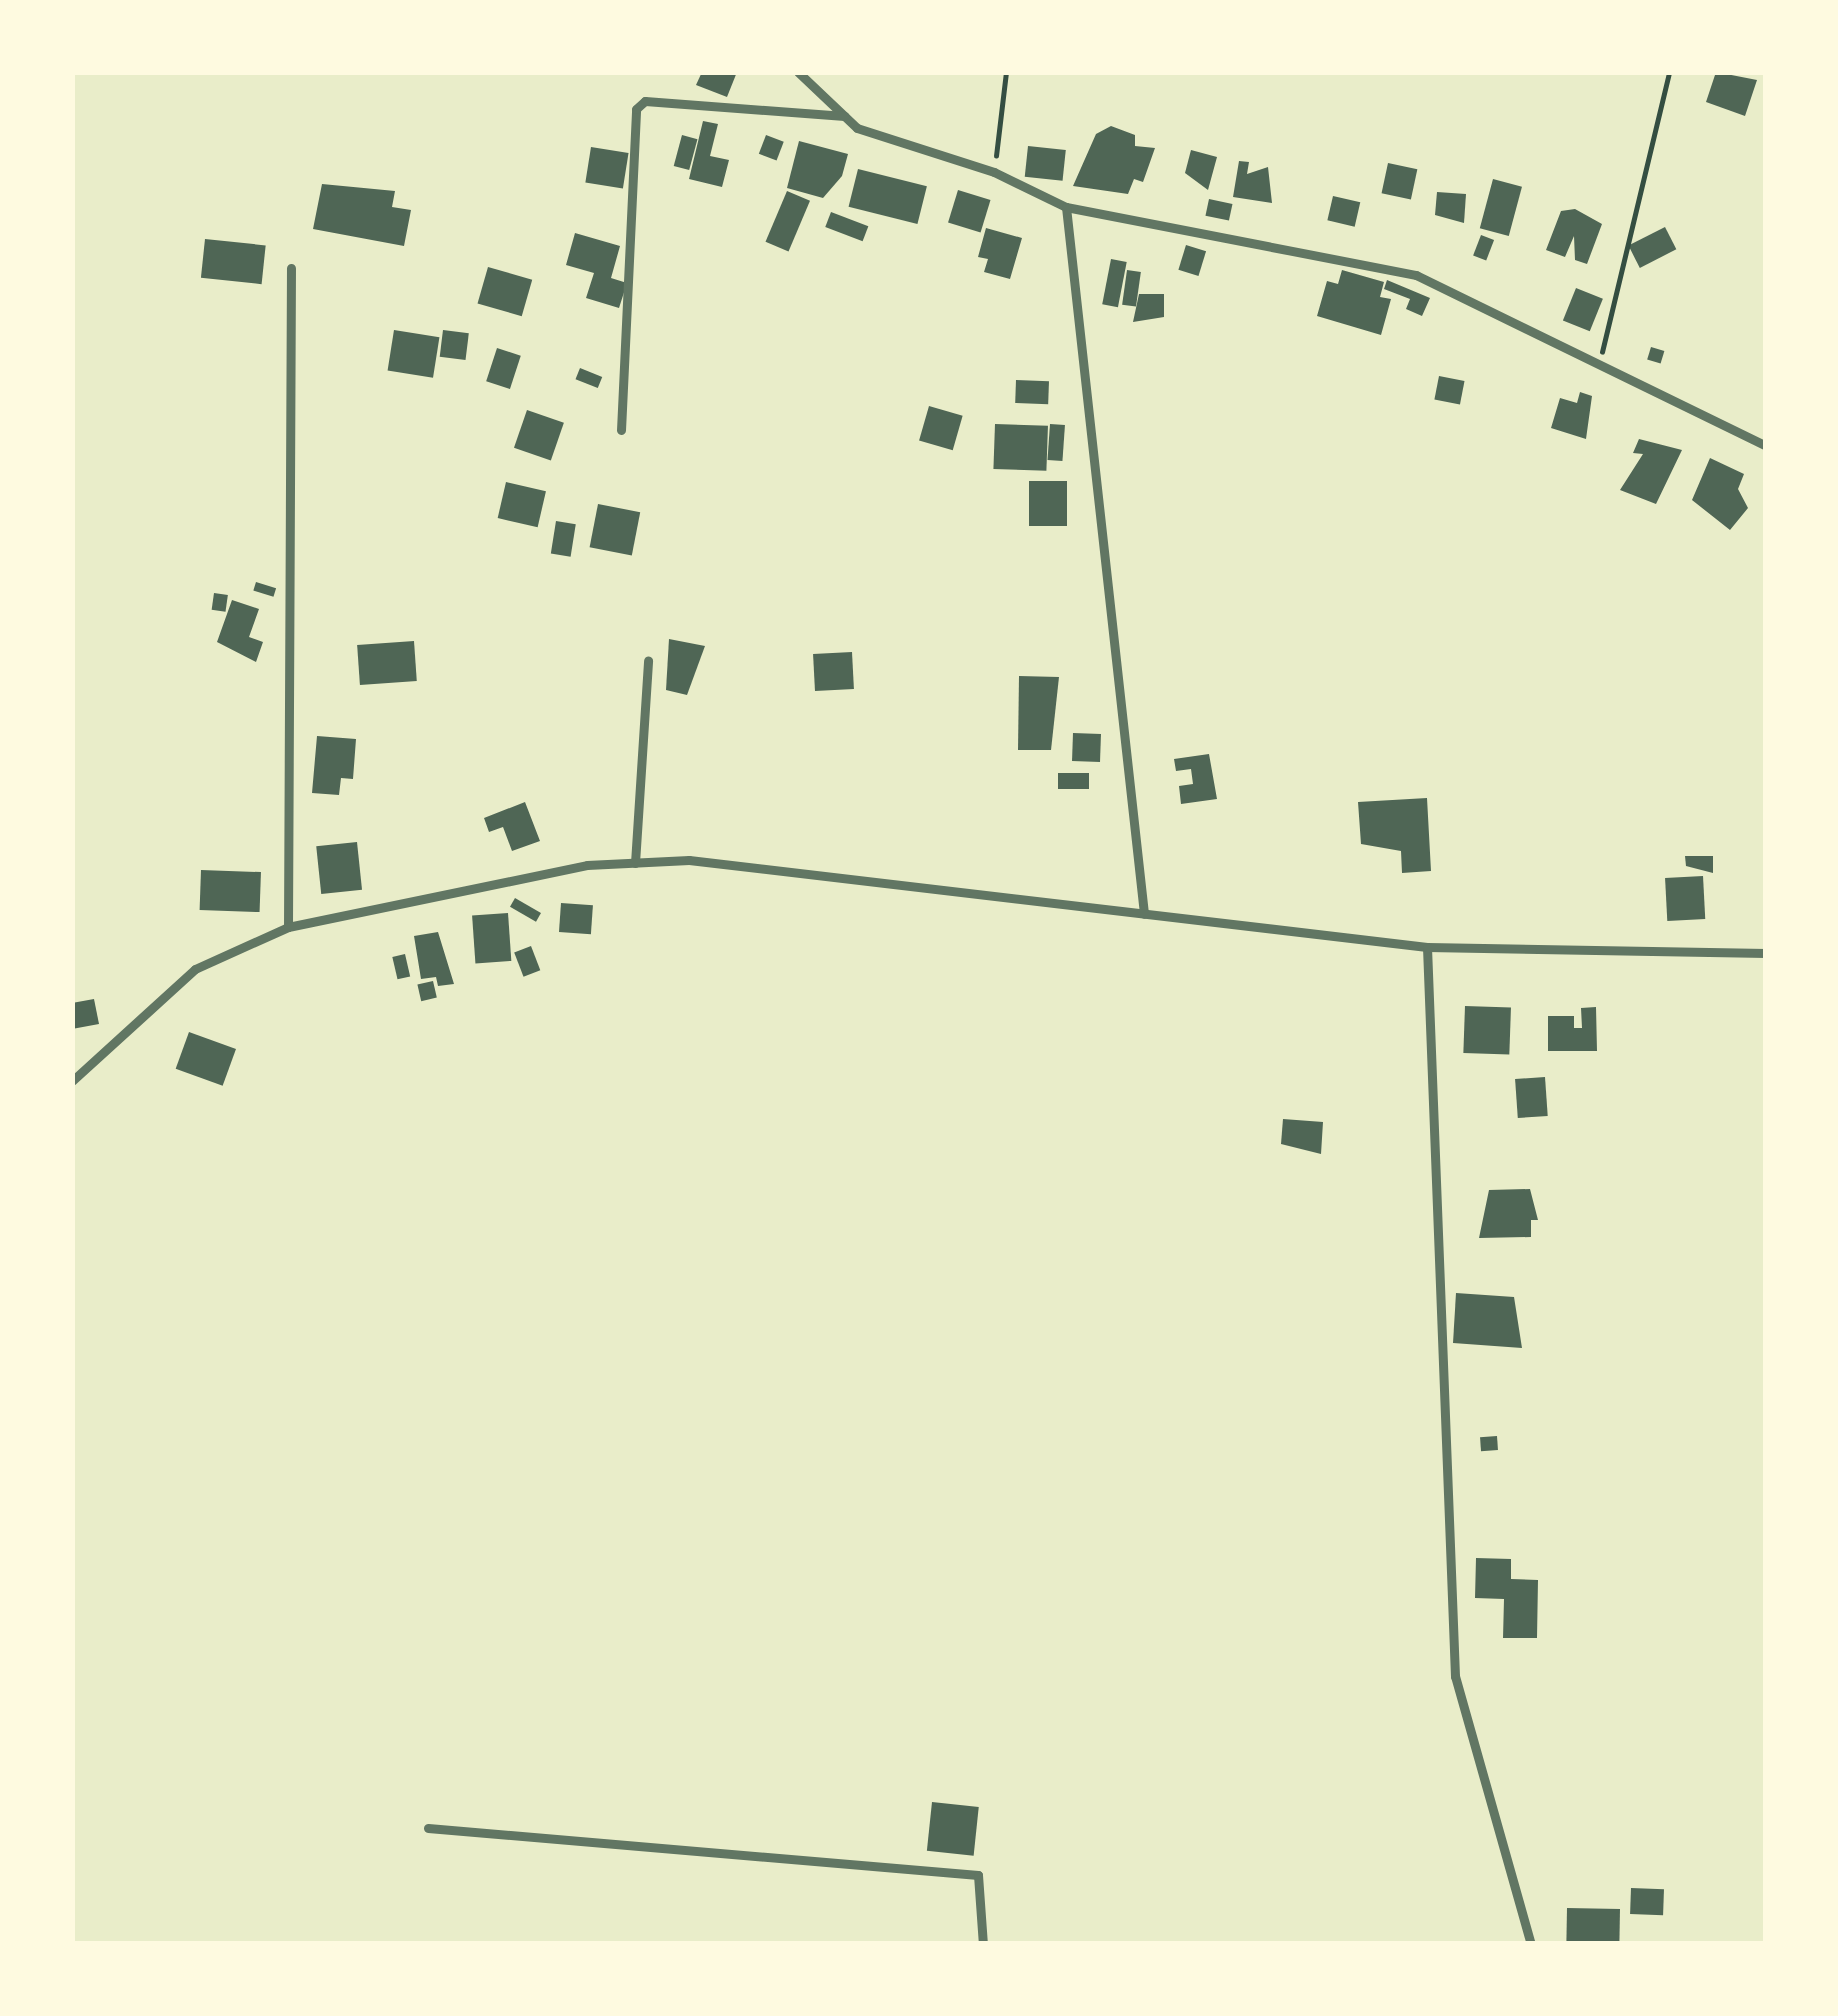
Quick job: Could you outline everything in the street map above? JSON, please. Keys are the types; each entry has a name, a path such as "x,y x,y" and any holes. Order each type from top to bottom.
{"street":[{"path":"798,72 857,128 994,172 1066,207 1416,275 1766,446"},
{"path":"621,430 636,109 645,101 844,116"},
{"path":"1066,207 1144,914"},
{"path":"288,927 291,268"},
{"path":"635,863 648,660"},
{"path":"72,1081 195,969 288,927 587,865 689,860 1427,947 1766,953"},
{"path":"1427,947 1455,1676 1531,1944"},
{"path":"428,1828 978,1875 983,1944"}],"path":[{"path":"994,172 1006,72"},
{"path":"1599,365 1669,72"}],"building":[{"path":"702,72 737,72 727,97 696,85"},
{"path":"1716,72 1757,80 1745,116 1706,102"},
{"path":"703,121 718,124 710,156 729,160 722,187 689,179"},
{"path":"1111,126 1135,135 1135,146 1155,148 1143,182 1134,179 1128,194 1073,186 1096,134"},
{"path":"682,135 697,139 689,170 674,166"},
{"path":"766,135 784,142 777,160 759,154"},
{"path":"799,141 848,154 842,176 823,198 787,188"},
{"path":"1028,146 1066,150 1063,181 1025,177"},
{"path":"591,147 629,153 623,189 585,183"},
{"path":"1191,150 1217,157 1208,190 1185,173"},
{"path":"1239,161 1249,162 1247,174 1268,167 1272,203 1233,197"},
{"path":"1388,163 1417,169 1411,200 1382,193"},
{"path":"858,169 927,186 917,224 849,207"},
{"path":"1493,179 1522,187 1509,236 1480,228"},
{"path":"322,184 395,191 392,207 411,210 404,246 313,229"},
{"path":"958,190 991,200 981,232 948,223"},
{"path":"787,191 810,201 789,251 766,242"},
{"path":"1437,192 1466,194 1464,223 1435,215"},
{"path":"1333,196 1360,202 1355,227 1327,220"},
{"path":"1209,199 1232,204 1229,221 1205,216"},
{"path":"1575,209 1602,224 1587,264 1575,260 1574,236 1565,257 1546,250 1561,211"},
{"path":"831,212 868,226 863,241 825,227"},
{"path":"1665,227 1676,249 1640,268 1628,246"},
{"path":"986,228 1022,238 1010,279 984,272 988,259 978,257"},
{"path":"575,233 620,246 611,278 627,283 619,308 586,298 594,273 566,265"},
{"path":"1481,235 1494,240 1486,261 1473,256"},
{"path":"205,239 266,245 262,284 201,278"},
{"path":"1186,245 1206,251 1198,276 1178,270"},
{"path":"1111,259 1127,262 1118,307 1102,304"},
{"path":"488,267 532,280 522,316 478,304"},
{"path":"1127,270 1141,272 1136,307 1122,305"},
{"path":"1342,270 1384,282 1380,297 1391,299 1381,335 1317,316 1327,281 1338,284"},
{"path":"1387,280 1430,298 1422,316 1406,309 1410,299 1384,289"},
{"path":"1576,288 1603,299 1590,331 1563,320"},
{"path":"1139,294 1164,294 1164,317 1133,322"},
{"path":"394,330 439,337 433,378 388,370"},
{"path":"443,330 469,333 466,360 440,357"},
{"path":"1651,347 1664,351 1661,364 1647,359"},
{"path":"497,348 521,356 510,389 486,381"},
{"path":"580,368 602,377 598,388 576,379"},
{"path":"1439,376 1465,381 1460,405 1434,400"},
{"path":"1016,380 1049,381 1048,404 1015,403"},
{"path":"1580,392 1592,396 1586,439 1551,428 1560,398 1577,403"},
{"path":"929,406 963,416 953,450 919,441"},
{"path":"527,410 564,423 551,461 514,448"},
{"path":"995,424 1048,426 1046,471 993,469"},
{"path":"1050,424 1065,425 1062,461 1047,460"},
{"path":"1639,439 1682,450 1656,504 1620,490 1643,454 1633,453"},
{"path":"1710,458 1744,474 1738,489 1748,508 1730,530 1692,500"},
{"path":"1029,481 1067,481 1067,526 1029,526"},
{"path":"506,482 546,491 538,527 498,518"},
{"path":"598,504 640,512 632,555 590,547"},
{"path":"556,521 576,524 571,557 551,554"},
{"path":"256,582 276,588 273,597 253,591"},
{"path":"214,593 228,595 225,612 212,610"},
{"path":"232,600 259,609 249,637 263,642 256,662 217,642"},
{"path":"669,639 705,646 687,695 666,690"},
{"path":"414,641 417,681 360,685 357,645"},
{"path":"852,652 854,689 815,691 813,654"},
{"path":"1019,676 1059,677 1051,750 1018,750"},
{"path":"1073,733 1101,734 1100,762 1072,761"},
{"path":"317,736 356,739 353,779 341,778 339,795 312,793"},
{"path":"1209,754 1217,799 1181,804 1179,786 1193,784 1191,769 1176,771 1174,759"},
{"path":"1058,773 1089,773 1089,789 1058,789"},
{"path":"1427,798 1431,871 1402,873 1401,851 1361,844 1358,802"},
{"path":"525,802 540,841 512,851 503,827 489,832 484,818"},
{"path":"357,842 362,890 321,894 316,846"},
{"path":"1685,856 1713,856 1713,873 1686,866"},
{"path":"201,870 261,872 260,912 200,910"},
{"path":"1703,876 1705,919 1667,921 1665,878"},
{"path":"515,898 541,913 536,922 510,907"},
{"path":"561,903 593,905 591,934 559,932"},
{"path":"508,913 511,961 475,963 472,916"},
{"path":"438,932 454,984 438,986 436,977 421,979 414,936"},
{"path":"531,946 540,970 524,977 514,952"},
{"path":"405,954 410,976 398,979 392,957"},
{"path":"433,981 437,998 421,1001 417,985"},
{"path":"94,999 99,1024 72,1029 72,1003"},
{"path":"1465,1006 1511,1008 1509,1055 1463,1053"},
{"path":"1596,1007 1597,1051 1548,1051 1548,1016 1574,1016 1574,1028 1582,1028 1581,1008"},
{"path":"189,1032 236,1049 223,1086 176,1069"},
{"path":"1545,1077 1548,1116 1518,1118 1515,1079"},
{"path":"1283,1119 1323,1122 1321,1154 1281,1144"},
{"path":"1530,1189 1538,1220 1531,1220 1531,1237 1479,1238 1489,1190"},
{"path":"1456,1293 1514,1297 1522,1348 1453,1343"},
{"path":"1497,1436 1498,1450 1481,1451 1480,1437"},
{"path":"1476,1558 1511,1559 1511,1579 1538,1580 1537,1638 1503,1638 1504,1599 1475,1598"},
{"path":"932,1802 979,1807 974,1856 927,1851"},
{"path":"1631,1888 1664,1889 1663,1915 1630,1914"},
{"path":"1567,1908 1620,1909 1619,1944 1566,1944"}]}
